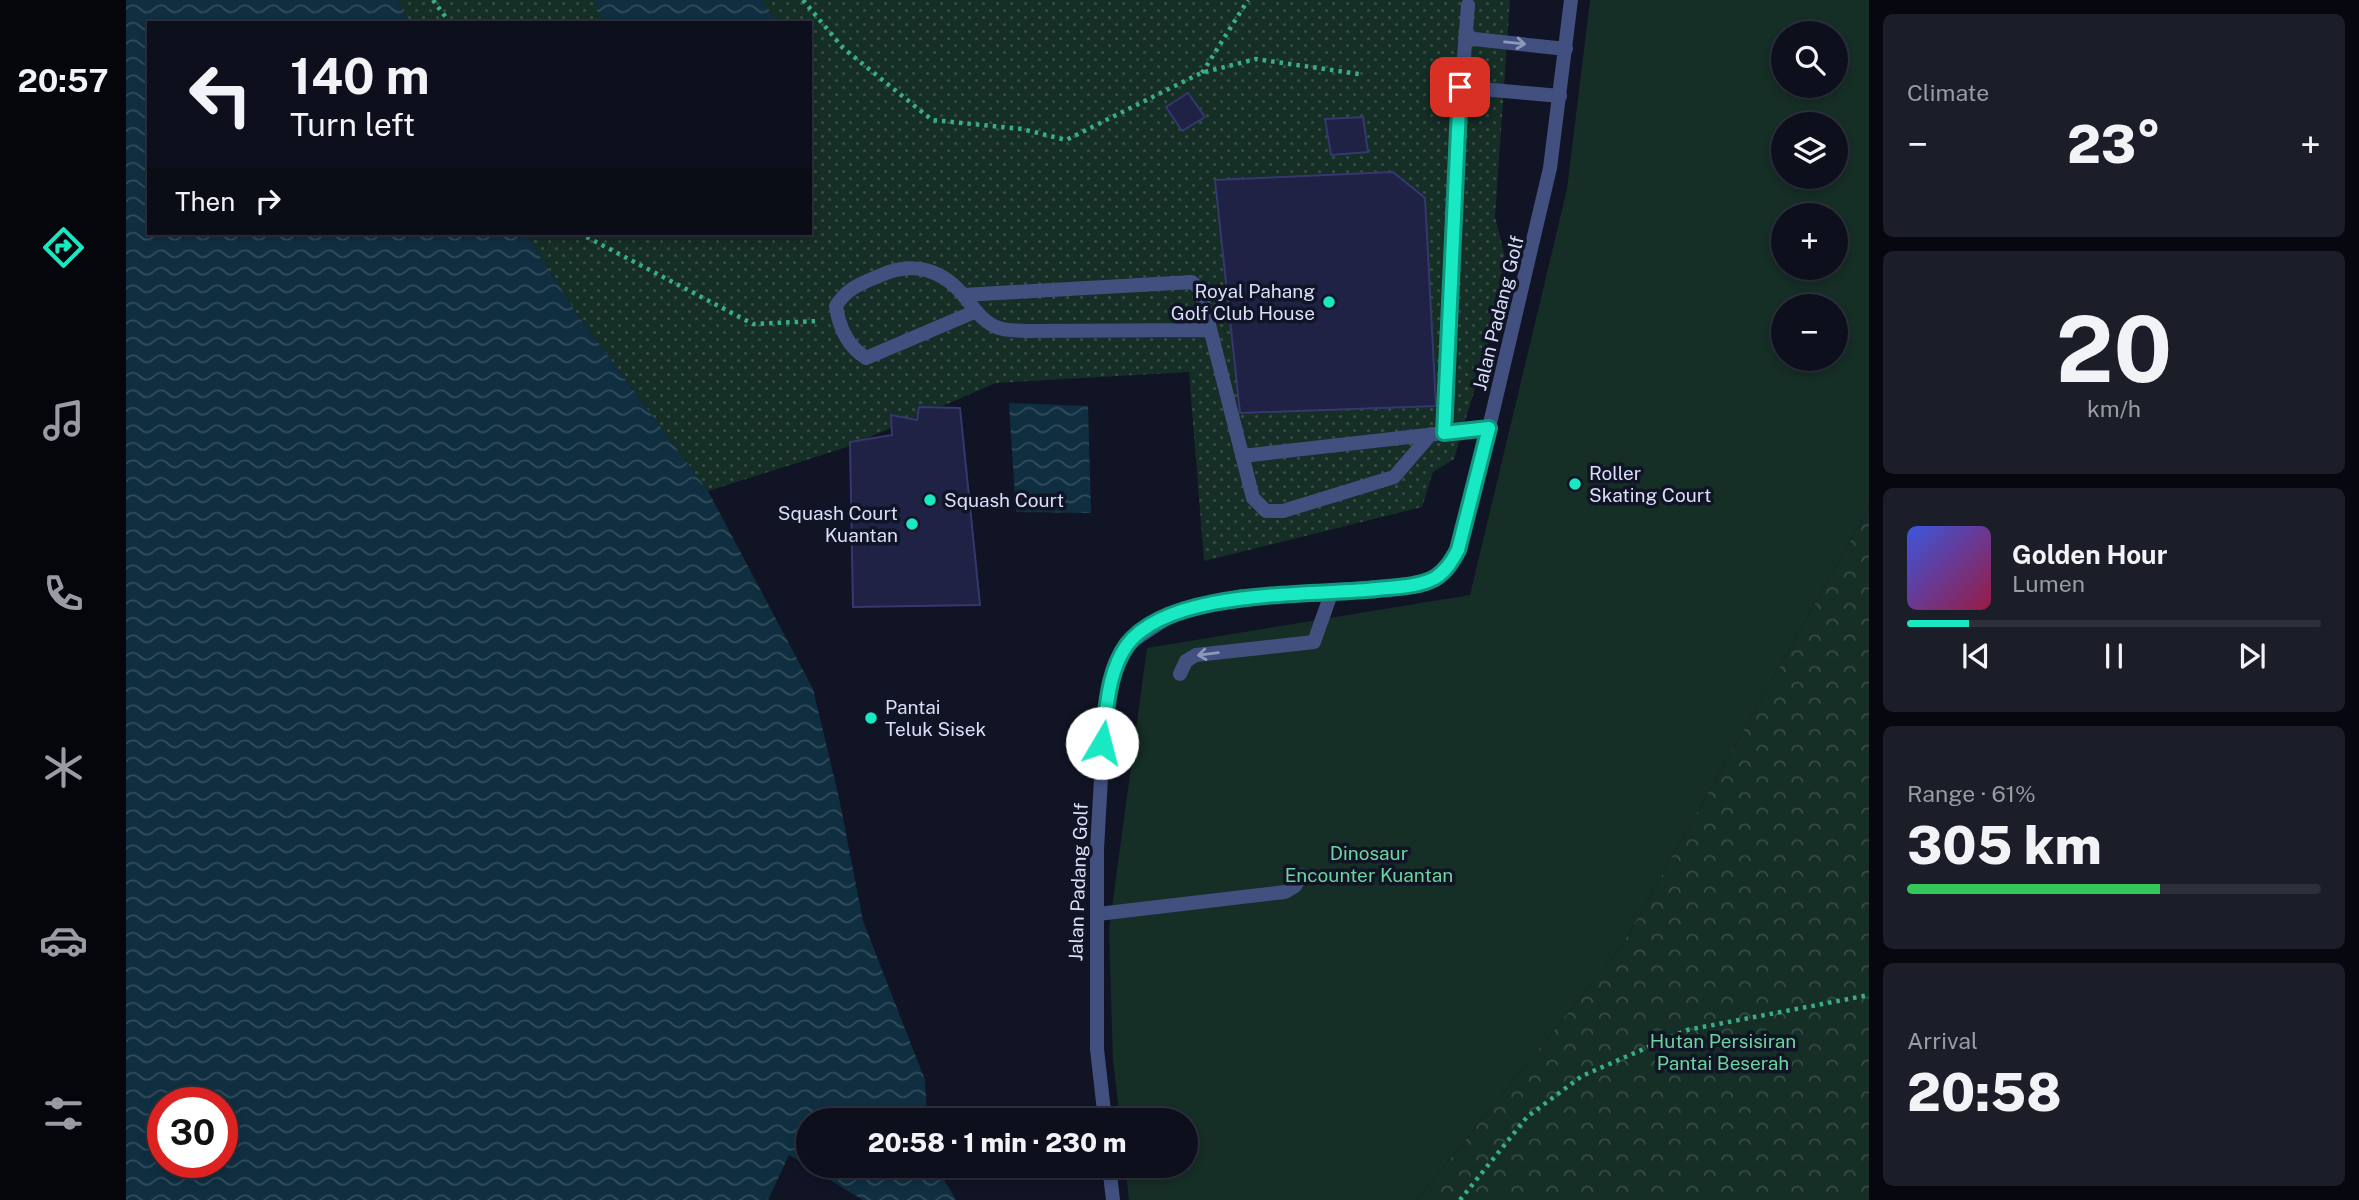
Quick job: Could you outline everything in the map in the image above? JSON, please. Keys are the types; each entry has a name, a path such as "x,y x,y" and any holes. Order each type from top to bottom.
{"street":[{"name":"Jalan Padang Golf","path":"1104,1108 1097,1049 1097,849 1102,743 1111,677 1128,644 1172,615 1199,606 1241,596 1331,594 1424,583 1449,566 1464,534 1534,249 1550,168 1571,0"},
{"path":"963,295 1192,282 1200,289 1253,498 1266,511 1283,511 1394,477 1438,433 1460,87 1468,5"},
{"path":"1465,38 1566,48"},
{"path":"1460,87 1560,96"},
{"path":"974,312 866,358 852,349 838,320 836,306 846,291 893,269 913,266 934,272 963,295 974,312 998,328 1026,331 1209,330"},
{"path":"1242,456 1489,428"},
{"path":"1180,674 1186,661 1196,655 1314,642 1331,594"},
{"path":"1098,914 1285,892 1295,886 1302,874"},
{"path":"1110,1178 1113,1200"}],"path":[{"path":"433,0 449,21"},
{"path":"803,0 843,48 932,120 1022,129 1066,140 1201,74 1256,59 1359,74"},
{"path":"1201,74 1248,0"},
{"path":"583,235 753,324 838,320"},
{"path":"1460,1200 1527,1117 1582,1076 1687,1030 1869,995"}],"green space":[{"path":"397,0 1510,0 1495,217 1509,272 1454,459 1433,472 1422,507 1204,561 1189,372 996,383 844,448 708,491 577,314 526,235 812,235 812,21 408,21"},
{"name":"Dinosaur Encounter Kuantan","path":"1590,0 1869,0 1869,508 1621,947 1417,1200 1129,1200 1126,1178 1198,1178 1198,1108 1119,1108 1113,1060 1109,930 1147,648 1470,595 1567,189"},
{"name":"Hutan Persisiran Pantai Beserah","path":"1869,508 1869,1200 1417,1200 1621,947"}],"water":[{"path":"126,0 397,0 408,21 147,21 147,235 526,235 577,314 708,491 813,689 839,798 863,921 925,1080 926,1108 796,1108 796,1159 789,1155 768,1200 126,1200"},
{"path":"594,0 761,0 778,21 603,21"},
{"path":"1009,403 1088,406 1091,513 1016,512"},
{"path":"827,1178 943,1178 956,1200 863,1200"}],"building":[{"path":"1188,93 1205,117 1182,131 1166,107"},
{"path":"1363,117 1368,152 1331,155 1325,119"},
{"name":"Royal Pahang Golf Club House","path":"1393,172 1425,198 1436,406 1240,413 1215,180"},
{"name":"Squash Court Kuantan","path":"919,407 960,408 980,605 853,607 850,442 892,435 891,415 917,420"}],"place":[{"name":"Royal Pahang Golf Club House","path":"1329,302"},
{"name":"Roller Skating Court","path":"1575,484"},
{"name":"Squash Court","path":"930,500"},
{"name":"Squash Court Kuantan","path":"912,524"},
{"name":"Pantai Teluk Sisek","path":"871,718"}],"route":[{"path":"1102,743 1111,677 1128,644 1172,615 1241,596 1331,594 1424,583 1449,566 1458,550 1489,428 1444,433 1460,87"}]}
